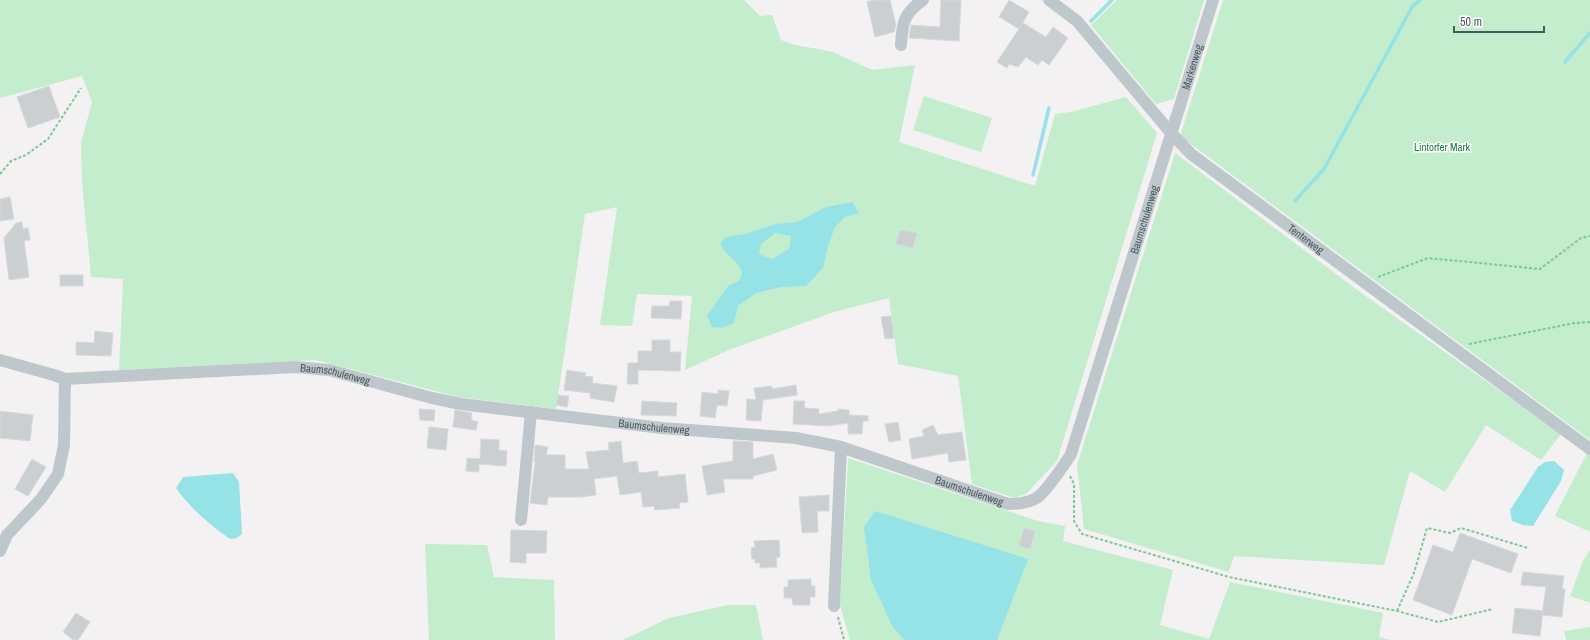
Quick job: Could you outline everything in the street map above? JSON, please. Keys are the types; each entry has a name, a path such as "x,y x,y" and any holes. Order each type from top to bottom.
{"street":[{"path":"901,46 902,29 905,19 913,8 923,0"},
{"name":"Tenterweg","path":"1049,0 1077,21 1171,133 1191,154 1590,449"},
{"name":"Markenweg","path":"1171,133 1213,0"},
{"name":"Baumschulenweg","path":"65,379 295,368 329,370 432,398 461,404 662,428 796,438 841,447 1008,504 1022,504 1038,497 1065,464 1071,454 1171,133"},
{"path":"0,360 65,379 64,445 58,474 41,499 7,535 0,551"},
{"path":"521,520 531,412"},
{"path":"834,606 841,447"}],"path":[{"path":"0,174 11,161 26,155 48,139 81,88"},
{"path":"1368,284 1379,275 1428,258 1540,269 1581,238 1590,236"},
{"path":"1454,348 1575,323 1590,322"},
{"path":"1065,464 1074,484 1074,521 1082,534 1229,577 1397,611 1438,622 1493,609"},
{"path":"1397,611 1414,573 1427,528 1450,534 1461,528 1528,548"},
{"path":"834,606 844,640"}],"green space":[{"path":"0,0 744,0 760,16 772,15 781,40 791,44 833,52 872,70 915,65 899,142 1035,186 1055,114 1071,112 1126,97 1157,133 1057,461 1026,494 1014,498 972,484 958,376 898,364 889,298 834,312 729,350 685,370 692,296 637,294 632,326 600,325 617,207 585,214 556,409 458,397 316,360 119,370 123,279 91,277 82,182 81,143 92,102 82,76 0,98"},
{"path":"1117,0 1204,0 1174,99 1156,104 1091,25"},
{"name":"Lintorfer Mark","path":"1223,0 1590,0 1590,440 1180,136"},
{"path":"924,96 992,118 981,152 913,130"},
{"path":"1175,153 1360,292 1561,434 1541,460 1486,425 1445,492 1410,471 1384,565 1234,556 1229,572 1084,529 1077,465"},
{"path":"1587,453 1590,455 1590,532 1555,516"},
{"path":"848,458 1038,521 1065,526 1063,541 1173,570 1160,625 1209,639 1230,582 1383,613 1379,637 1391,640 850,640 840,605"},
{"path":"425,544 487,545 494,577 554,580 555,640 429,640"},
{"path":"1590,550 1590,603 1570,596 1583,561"},
{"path":"728,605 756,605 763,640 623,640 669,618"},
{"path":"1590,627 1590,640 1566,640 1564,631"}],"water":[{"path":"852,202 859,213 845,217 835,227 828,246 823,268 806,286 781,287 756,293 738,306 734,323 722,328 712,327 707,316 728,286 739,281 742,274 738,265 720,243 726,237 745,234 776,224 797,222 826,207","holes":["775,233 791,236 789,249 772,259 759,254 761,244"]},
{"path":"1554,461 1564,470 1561,481 1533,526 1523,525 1512,521 1510,510 1538,467 1545,462"},
{"path":"233,473 239,482 242,534 237,538 230,539 201,516 176,488 183,477"},
{"path":"875,511 1028,559 997,640 904,640 892,626 871,580 864,527"}],"building":[{"path":"874,0 890,0 896,25 894,32 875,37 867,2"},
{"path":"941,0 961,0 959,41 909,38 911,25 940,27"},
{"path":"1009,0 1029,12 1019,29 999,17"},
{"path":"1023,23 1046,37 1053,27 1068,38 1049,65 1042,60 1038,65 1026,57 1018,67 1009,64 1007,68 997,62"},
{"path":"49,86 60,117 28,128 17,97"},
{"path":"10,197 14,219 0,221 0,199"},
{"path":"22,222 23,229 28,228 30,240 24,241 29,277 9,280 4,238 16,223"},
{"path":"900,230 917,233 913,248 896,244"},
{"path":"60,275 83,275 83,286 60,286"},
{"path":"670,301 682,301 681,319 651,318 652,306 669,306"},
{"path":"891,316 894,338 885,339 881,317"},
{"path":"95,331 113,333 111,356 76,355 76,342 94,343"},
{"path":"652,340 670,340 670,352 681,352 680,371 638,370 638,384 627,384 628,363 638,363 638,351 652,351"},
{"path":"567,370 586,373 585,376 593,377 592,383 617,386 614,402 590,398 590,393 564,390"},
{"path":"796,385 797,395 763,400 761,421 746,420 747,399 756,400 754,388 772,386 772,389"},
{"path":"718,390 729,391 727,406 717,405 715,418 700,416 702,392 718,394"},
{"path":"558,395 569,396 567,407 556,405"},
{"path":"642,401 677,403 676,416 641,415"},
{"path":"794,401 805,401 804,408 819,409 819,414 838,411 838,409 849,410 849,415 868,416 868,421 863,421 862,434 848,434 848,423 828,426 793,424"},
{"path":"419,409 435,410 434,421 420,420"},
{"path":"455,410 472,413 471,420 478,422 476,430 453,427"},
{"path":"0,411 33,415 30,441 0,438"},
{"path":"898,422 901,440 889,442 885,424"},
{"path":"933,425 938,435 962,432 966,460 949,462 948,453 912,459 909,439 924,436 922,430"},
{"path":"429,427 448,429 446,450 427,448"},
{"path":"481,439 499,440 499,450 507,451 506,466 479,464 479,472 466,471 467,458 480,459"},
{"path":"621,441 623,463 637,461 639,473 658,471 658,477 685,474 688,502 679,503 680,508 655,510 654,506 643,507 641,492 620,495 617,476 594,479 596,495 581,497 548,497 547,505 530,503 535,462 535,445 548,447 546,455 565,455 565,469 589,469 586,452 609,450 608,443"},
{"path":"733,441 753,442 753,459 773,454 777,470 753,476 753,479 723,479 725,492 707,495 702,466 733,461"},
{"path":"32,459 46,467 28,496 15,489"},
{"path":"829,495 829,511 817,511 818,532 802,533 799,497"},
{"path":"1024,528 1035,531 1030,549 1019,546"},
{"path":"511,530 547,531 546,553 526,553 526,563 510,562"},
{"path":"1460,533 1518,554 1511,573 1472,559 1452,615 1413,600 1433,545 1453,552"},
{"path":"779,540 780,557 776,558 777,567 760,568 760,563 755,563 755,559 752,559 751,548 755,547 754,541"},
{"path":"1523,572 1564,576 1562,589 1565,589 1562,617 1542,615 1546,587 1521,585"},
{"path":"811,579 811,586 815,586 815,597 810,597 810,605 793,605 792,598 784,598 784,587 788,587 788,580"},
{"path":"1515,608 1543,611 1540,636 1512,633"},
{"path":"76,613 90,622 78,640 73,640 63,632"}],"waterway":[{"path":"1091,21 1112,0"},
{"path":"1295,201 1324,169 1412,7 1420,0"},
{"path":"1565,62 1590,33"},
{"path":"1033,175 1049,108"}]}
